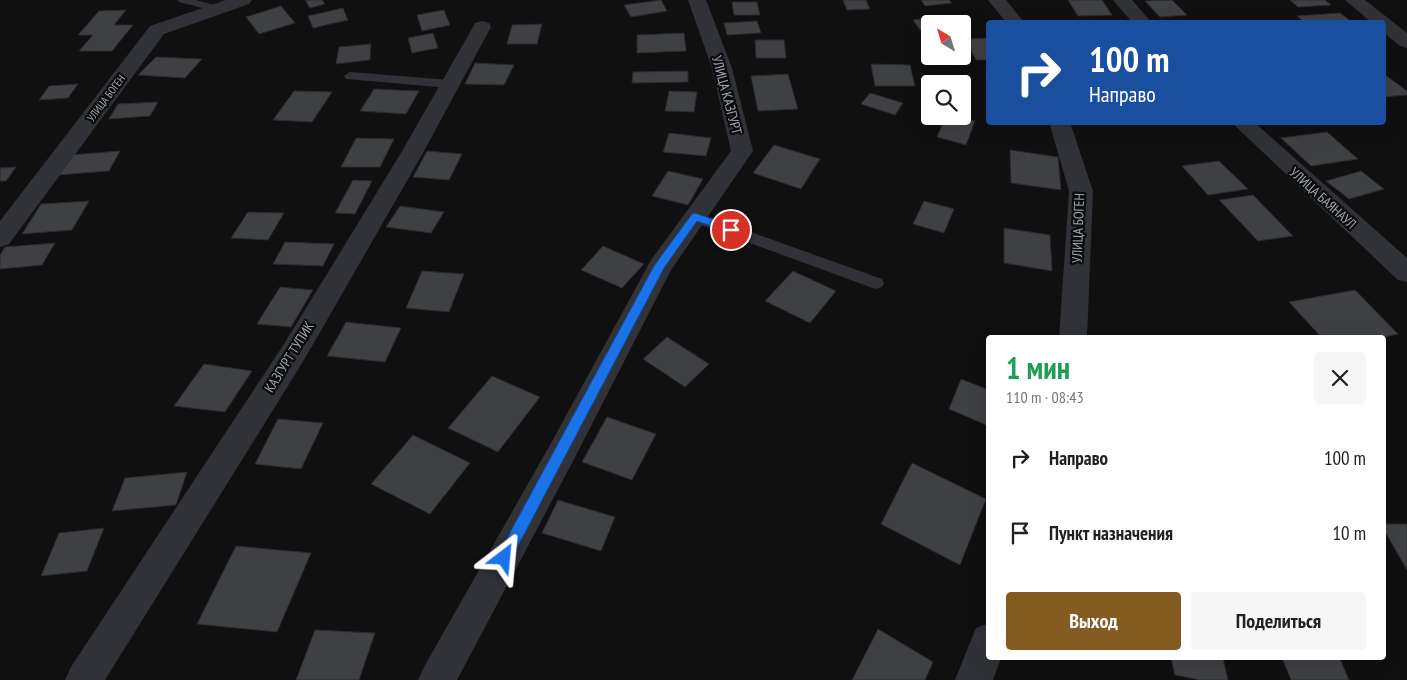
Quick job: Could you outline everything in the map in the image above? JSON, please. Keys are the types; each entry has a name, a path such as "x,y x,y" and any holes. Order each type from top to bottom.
{"street":[{"name":"УЛИЦА БОГЕН","path":"0,238 157,30 243,0"},
{"name":"УЛИЦА КАЗГУРТ","path":"437,680 561,454 660,266 742,151 722,68 697,0"},
{"path":"997,0 1013,20"},
{"path":"1122,0 1140,20"},
{"path":"1354,0 1379,20"},
{"path":"1386,25 1407,42"},
{"name":"КАЗГУРТ ТУПИК","path":"84,680 294,352 482,27"},
{"name":"УЛИЦА БОГЕН","path":"1060,125 1081,191 1073,335"},
{"name":"УЛИЦА БАЯНАУЛ","path":"1244,125 1331,206 1407,273"},
{"path":"977,679 986,650"}],"lane":[{"path":"183,0 218,9"},
{"path":"350,76 450,84"},
{"path":"695,217 876,283"}],"building":[{"path":"305,0 322,0 325,4 310,8"},
{"path":"661,0 667,11 631,17 624,5"},
{"path":"843,0 866,0 870,9 847,10"},
{"path":"921,0 949,0 952,3 925,6"},
{"path":"1068,0 1102,0 1112,15 1078,16"},
{"path":"1172,0 1187,15 1160,17 1145,1"},
{"path":"1290,0 1325,0 1331,5 1298,7"},
{"path":"732,2 757,2 760,15 734,15"},
{"path":"281,6 295,23 259,34 246,17"},
{"path":"343,8 348,20 313,28 308,16"},
{"path":"126,10 114,25 133,25 112,51 79,51 93,35 78,35 99,11"},
{"path":"444,10 450,25 422,31 417,15"},
{"path":"1340,13 1349,20 1302,20 1297,16"},
{"path":"921,19 921,31 913,20"},
{"path":"757,21 761,33 727,35 724,23"},
{"path":"542,24 537,44 507,44 512,25"},
{"path":"433,33 438,48 412,53 408,38"},
{"path":"684,33 686,51 637,53 637,35"},
{"path":"986,38 986,60 976,60 971,50 971,39"},
{"path":"755,40 784,40 786,58 756,58"},
{"path":"371,44 370,60 336,64 339,47"},
{"path":"156,57 202,59 185,78 138,75"},
{"path":"475,63 514,65 504,85 465,84"},
{"path":"871,64 910,65 915,86 875,86"},
{"path":"688,71 688,82 632,83 633,72"},
{"path":"788,74 798,109 758,111 751,76"},
{"path":"1386,75 1407,91 1407,95 1386,97"},
{"path":"78,84 68,98 39,100 49,86"},
{"path":"374,89 419,91 406,114 360,111"},
{"path":"294,91 332,92 312,122 273,120"},
{"path":"669,91 697,92 694,112 665,111"},
{"path":"870,93 903,103 895,115 861,104"},
{"path":"158,102 150,116 109,119 118,104"},
{"path":"971,120 975,121 966,145 937,137 942,125 971,125"},
{"path":"1327,132 1358,159 1311,166 1281,138"},
{"path":"669,133 711,138 706,156 663,152"},
{"path":"356,138 394,139 380,167 341,167"},
{"path":"774,145 820,159 801,189 753,173"},
{"path":"1010,150 1058,157 1061,190 1011,183"},
{"path":"120,151 109,171 58,175 71,155"},
{"path":"427,151 462,154 449,180 413,177"},
{"path":"1219,161 1248,189 1208,195 1182,166"},
{"path":"16,167 6,181 0,181 0,168"},
{"path":"668,171 703,179 688,205 652,196"},
{"path":"1361,171 1384,189 1349,199 1326,181"},
{"path":"353,180 372,181 355,214 335,213"},
{"path":"1253,195 1293,236 1258,241 1219,200"},
{"path":"89,201 72,230 22,234 41,204"},
{"path":"924,201 954,209 944,233 913,224"},
{"path":"400,206 444,212 431,233 386,227"},
{"path":"248,212 284,213 268,240 231,238"},
{"path":"1004,228 1050,235 1052,271 1004,263"},
{"path":"285,242 334,244 323,266 273,264"},
{"path":"55,243 42,265 0,269 0,255 5,247"},
{"path":"603,246 644,264 622,288 581,270"},
{"path":"422,271 464,274 449,312 406,308"},
{"path":"793,271 836,291 810,323 765,301"},
{"path":"280,287 313,290 291,327 257,324"},
{"path":"1355,290 1398,334 1386,337 1386,335 1319,335 1289,302"},
{"path":"346,322 401,328 385,362 327,356"},
{"path":"667,337 709,364 685,387 643,359"},
{"path":"204,364 252,371 225,412 174,406"},
{"path":"492,376 540,397 498,452 448,428"},
{"path":"961,379 986,389 986,425 949,409"},
{"path":"607,417 656,434 632,480 582,462"},
{"path":"278,419 323,423 301,469 255,464"},
{"path":"413,435 470,463 430,514 371,484"},
{"path":"912,463 986,499 960,565 881,524"},
{"path":"187,472 176,505 112,511 125,478"},
{"path":"558,500 615,517 601,551 542,533"},
{"path":"1386,524 1407,524 1407,570 1386,533"},
{"path":"104,528 87,571 41,576 59,533"},
{"path":"236,546 311,553 277,632 197,624"},
{"path":"878,629 933,662 925,680 852,680"},
{"path":"315,630 375,633 359,680 296,680"},
{"path":"1171,660 1223,660 1228,680 1200,680 1175,675"},
{"path":"1283,660 1340,660 1349,680 1291,680"}],"route":[{"path":"504,558 660,266 695,217 731,230"}]}
